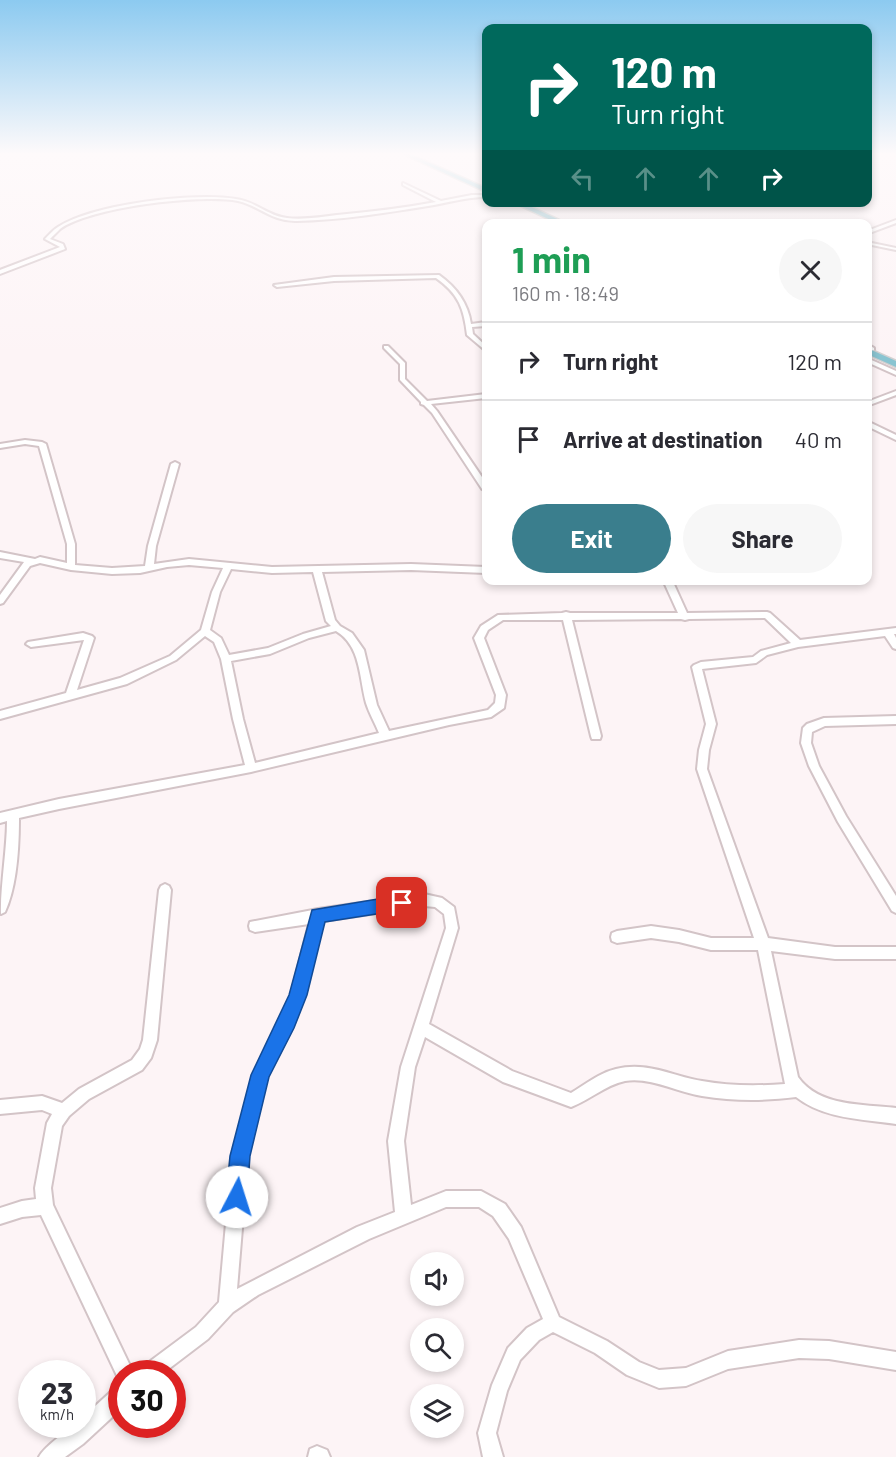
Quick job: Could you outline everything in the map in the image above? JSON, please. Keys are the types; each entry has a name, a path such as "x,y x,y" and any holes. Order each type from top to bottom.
{"main road":[{"path":"872,352 896,364"}],"street":[{"path":"0,272 63,248 47,239 68,222"},
{"path":"872,231 894,222"},
{"path":"887,226 896,230"},
{"path":"872,244 896,249"},
{"path":"277,285 334,279 437,276 450,285 462,302 474,341 482,346"},
{"path":"468,326 482,324"},
{"path":"386,347 403,364 402,379 423,403 435,412 482,483"},
{"path":"872,362 896,373"},
{"path":"872,402 896,393"},
{"path":"423,403 482,396"},
{"path":"872,426 896,438"},
{"path":"0,446 25,442 42,444 71,544 70,567"},
{"path":"149,567 152,546 176,464"},
{"path":"0,555 33,561"},
{"path":"0,601 27,564 40,560 70,567 131,571 189,562 228,567 317,570 411,567 482,570"},
{"path":"0,715 123,681 150,671 173,658 205,631 216,592 228,567"},
{"path":"317,570 331,621 337,628 349,635 359,650 372,705 386,737"},
{"path":"669,585 684,617"},
{"path":"566,615 596,736"},
{"path":"1,908 14,844 6,817 59,804 251,768 491,713 500,705 501,695 479,638 484,628 501,617 766,615 798,644"},
{"path":"226,659 270,651 306,636 337,628"},
{"path":"205,631 213,634 218,640 226,659 238,720 251,768"},
{"path":"896,646 892,632 798,644 764,653 756,660 697,667 711,724 704,750 702,770 763,944 791,1080 796,1090 806,1099 822,1104 896,1116"},
{"path":"31,644 83,636 89,638 71,694"},
{"path":"896,720 824,722 811,727 806,736 808,753 833,802 896,907"},
{"path":"118,1360 45,1206 43,1188 55,1123 63,1111 84,1094 137,1065 146,1053 150,1040 165,890"},
{"path":"255,926 424,900 438,902 450,911 452,928 408,1067 396,1141 404,1217"},
{"path":"227,1306 240,1156 260,1075 288,1021 298,995 318,915"},
{"path":"617,937 651,933 679,936 711,945 763,944 835,953 896,953"},
{"path":"422,1027 508,1077 571,1100 613,1076 644,1072 705,1089 773,1093 796,1090"},
{"path":"0,1107 42,1103 63,1111"},
{"path":"166,1360 202,1333 227,1306 252,1289 363,1233 446,1199 481,1199 499,1210 515,1233 553,1323 601,1347 633,1369 660,1379 686,1377 728,1360 799,1348 829,1350 896,1361"},
{"path":"0,1216 22,1209 45,1206"},
{"path":"493,1457 487,1433 498,1391 514,1354 533,1334 553,1323"},
{"path":"50,1457 108,1408"}],"route":[{"path":"237,1197 240,1156 260,1075 288,1021 298,995 318,915 402,903"}]}
